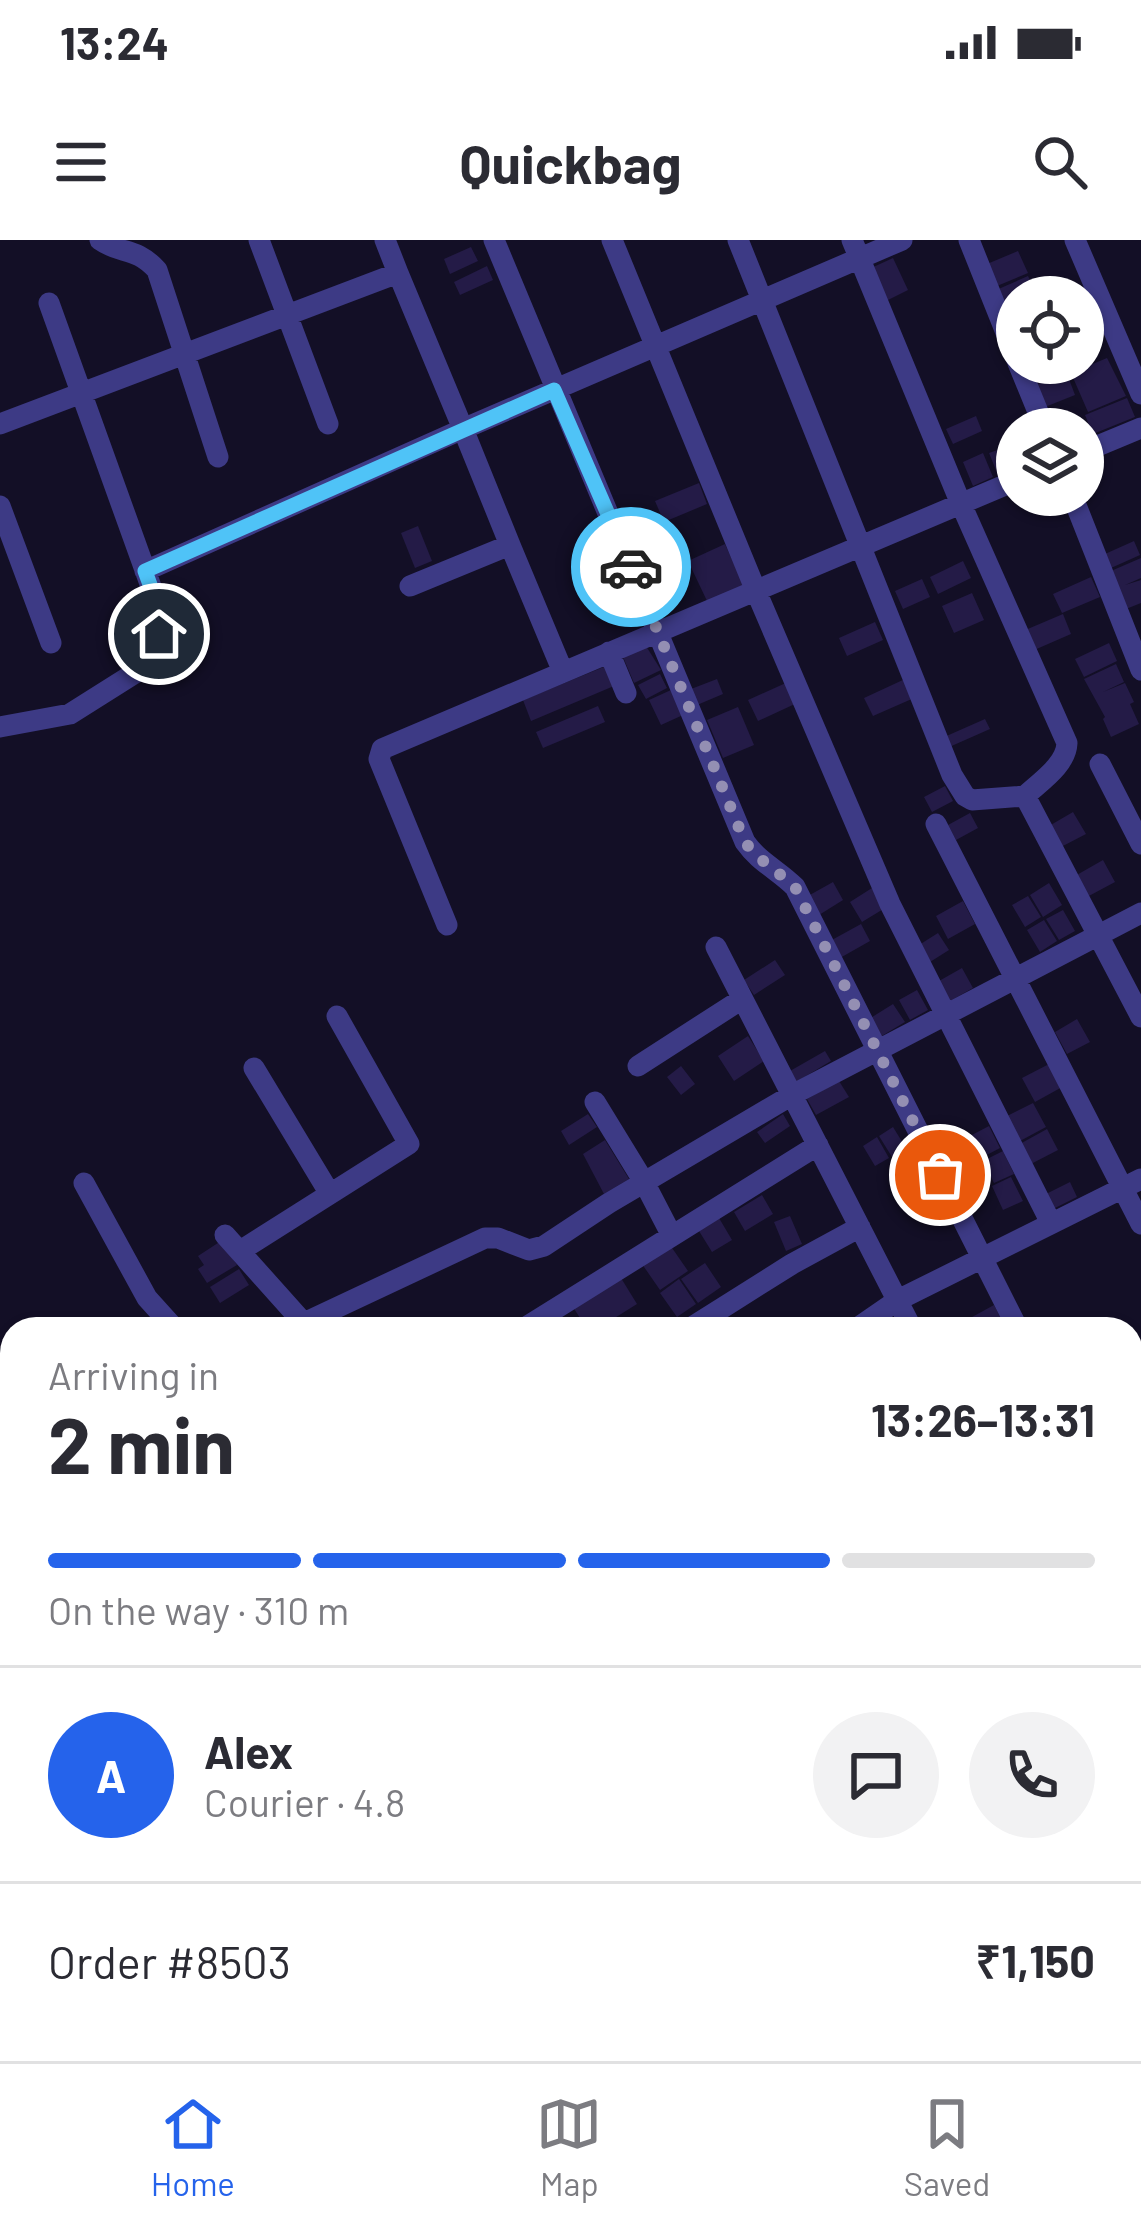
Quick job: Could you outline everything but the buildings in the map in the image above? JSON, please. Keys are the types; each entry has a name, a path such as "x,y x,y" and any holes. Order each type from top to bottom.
{"street":[{"path":"100,240 112,248 133,251 157,270 218,458"},
{"path":"259,240 328,424"},
{"path":"385,240 562,672"},
{"path":"494,240 745,842 760,862 795,887 1012,1317"},
{"path":"612,240 890,904 1051,1223"},
{"path":"738,240 952,775 971,800 1025,796 1063,760 1067,743 856,250"},
{"path":"145,571 762,301 856,250 902,240"},
{"path":"969,240 996,307"},
{"path":"1075,240 1141,394"},
{"path":"0,424 398,273"},
{"path":"0,727 70,714 135,673 154,648 163,620 49,303"},
{"path":"1104,443 1141,428"},
{"path":"447,925 379,760 382,749 996,490"},
{"path":"0,506 51,643"},
{"path":"1080,516 1141,670"},
{"path":"410,586 510,545"},
{"path":"609,652 626,693"},
{"path":"1100,764 1141,844"},
{"path":"1025,796 1141,1017"},
{"path":"936,824 1131,1184 1141,1224"},
{"path":"324,1317 484,1238 498,1238 529,1250 544,1246 792,1095 1141,913"},
{"path":"716,946 906,1317"},
{"path":"638,1066 742,999"},
{"path":"298,1317 232,1243 331,1194 409,1144 337,1016"},
{"path":"254,1068 331,1194"},
{"path":"595,1102 672,1236"},
{"path":"542,1317 818,1145"},
{"path":"84,1183 147,1298 164,1317"},
{"path":"873,1317 898,1300 1131,1184"},
{"path":"708,1317 860,1227"}],"way so far":[{"path":"631,567 745,842 760,862 795,887 940,1175"}],"route":[{"path":"159,634 163,620 145,571 554,390 631,567"}]}
